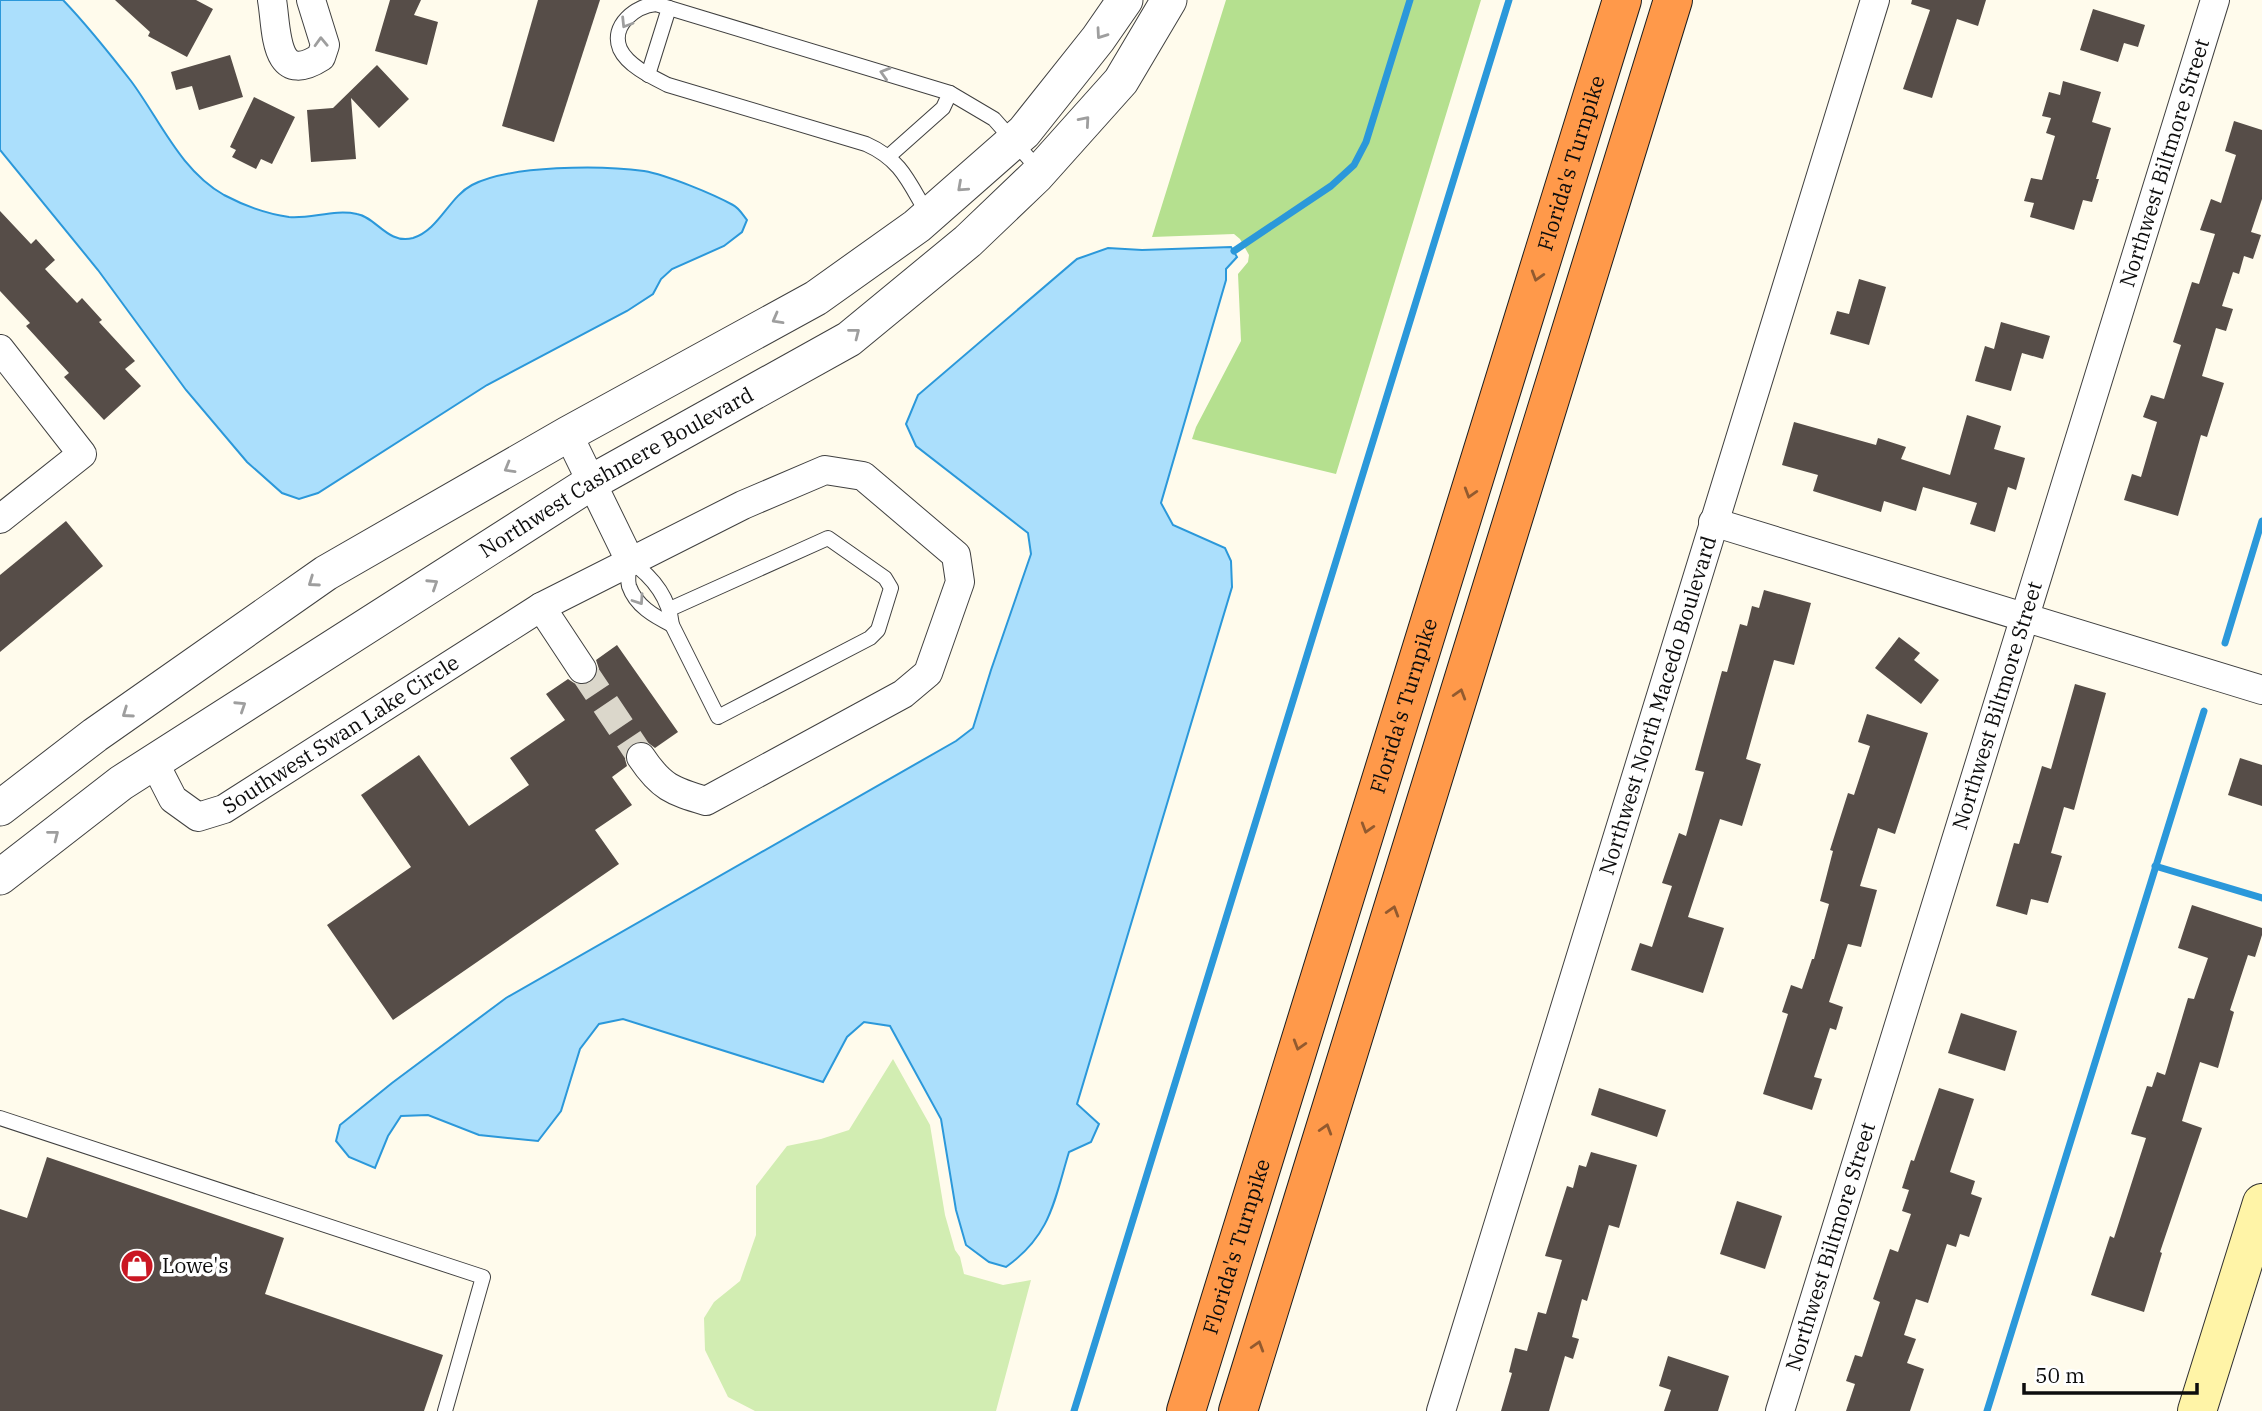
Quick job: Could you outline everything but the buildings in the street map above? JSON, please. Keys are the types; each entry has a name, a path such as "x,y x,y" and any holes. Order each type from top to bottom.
{"highway":[{"name":"Florida's Turnpike","path":"1186,1411 1622,0"},
{"path":"1238,1411 1673,0"}],"main road":[{"path":"2197,1411 2262,1203"}],"street":[{"path":"272,0 281,57 290,63 302,65 321,57 325,45 312,0"},
{"path":"0,808 95,735 326,573 568,434 816,298 929,216 1024,132 1098,39 1125,0"},
{"name":"Northwest Cashmere Boulevard","path":"0,877 121,783 592,482 849,339 968,241 1040,172 1121,80 1168,0"},
{"name":"Northwest North Macedo Boulevard","path":"1441,1411 1875,0"},
{"name":"Northwest Biltmore Street","path":"1780,1411 2215,0"},
{"path":"0,349 82,454 0,519"},
{"path":"568,434 630,561"},
{"name":"Southwest Swan Lake Circle","path":"154,762 173,799 198,817 224,809 541,607 743,505 825,470 863,476 956,555 960,582 928,673 903,694 706,801 675,792 654,776 641,757"},
{"path":"1713,522 2262,690"},
{"path":"541,607 583,669"}],"lane":[{"path":"929,216 898,164 889,156 866,144 668,85 648,75 620,48 622,25 630,14 644,5 656,4 950,93 994,119 1040,172"},
{"path":"648,75 669,8"},
{"path":"889,156 943,108 950,93"},
{"path":"630,561 651,576 670,609 672,625 718,717 870,638 878,630 891,588 885,578 828,538 670,609"},
{"path":"630,561 628,584 635,596 648,613 672,625"},
{"path":"0,1118 483,1277 446,1411"}],"green space":[{"path":"1226,0 1481,0 1336,474 1192,439 1241,341 1238,274 1248,262 1249,255 1234,234 1152,237"},
{"path":"893,1059 930,1125 945,1215 964,1274 1003,1285 1031,1280 996,1411 755,1411 728,1397 705,1350 704,1318 714,1302 740,1281 756,1235 756,1186 787,1146 849,1130"}],"water":[{"path":"0,0 63,0 131,81 172,143 195,172 224,195 247,206 289,217 357,214 396,238 404,239 422,234 464,190 489,178 532,170 604,168 654,173 702,190 733,205 747,220 742,232 724,246 672,269 661,279 653,294 627,311 487,385 318,493 299,499 282,493 247,462 186,390 98,270 0,150"},
{"path":"1231,247 1237,257 1226,269 1226,280 1161,503 1173,525 1225,548 1231,561 1232,587 1077,1104 1099,1124 1091,1142 1069,1152 1049,1216 1033,1242 1021,1255 1006,1267 989,1262 966,1245 956,1210 941,1119 890,1026 864,1022 847,1037 823,1082 623,1019 599,1024 580,1049 561,1111 538,1141 479,1135 428,1115 401,1116 388,1136 375,1168 349,1157 336,1141 340,1125 506,998 956,741 973,728 1031,554 1028,533 916,446 906,424 918,395 1077,259 1108,248 1142,250"}],"waterway":[{"path":"1234,251 1331,186 1354,165 1366,142 1410,0"},
{"path":"1074,1411 1509,0"},
{"path":"2225,643 2262,521"},
{"path":"1987,1411 2204,711"},
{"path":"2155,866 2262,898"}],"tunnel":[{"path":"582,669 641,757"}],"place":[{"name":"Lowe's","path":"137,1266"}]}
